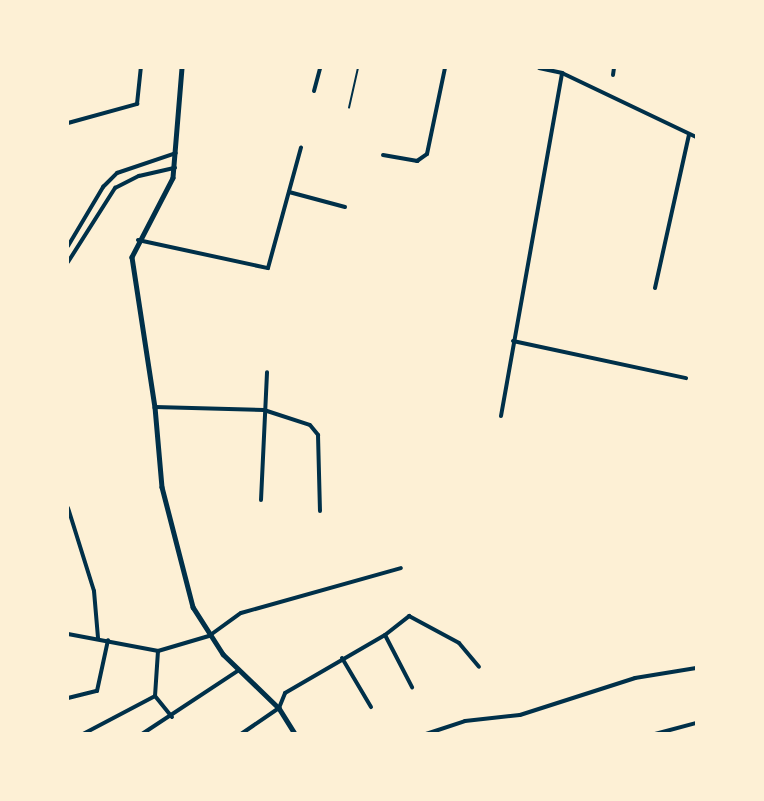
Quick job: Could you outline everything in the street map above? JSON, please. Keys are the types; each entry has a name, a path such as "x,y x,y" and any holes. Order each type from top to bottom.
{"street":[{"path":"68,123 137,104 141,68"},
{"path":"182,68 174,168 163,198 138,240 132,266 155,407 162,487 184,584 209,636 239,670 279,708 295,734"},
{"path":"314,91 320,68"},
{"path":"383,155 417,161 427,154 445,68"},
{"path":"538,68 562,73 696,137"},
{"path":"613,75 614,68"},
{"path":"501,416 562,73"},
{"path":"655,288 689,135"},
{"path":"138,240 268,268 301,147"},
{"path":"68,246 110,179 139,165 177,153"},
{"path":"139,165 143,176"},
{"path":"68,262 108,195 125,182 174,168"},
{"path":"289,192 345,207"},
{"path":"513,341 686,378"},
{"path":"261,500 267,372"},
{"path":"155,407 264,410 316,429 320,511"},
{"path":"68,508 94,591 98,638"},
{"path":"68,634 158,651 209,636 241,613 401,568"},
{"path":"241,734 279,708 285,693 385,635 409,616 459,643 479,667"},
{"path":"385,635 412,687"},
{"path":"68,698 97,691 108,640"},
{"path":"158,651 155,696 171,717"},
{"path":"342,658 371,706"},
{"path":"426,734 465,721 520,715 635,678 696,668"},
{"path":"142,734 239,670"},
{"path":"83,734 155,696"},
{"path":"655,734 696,723"}],"lane":[{"path":"349,108 358,68"}]}
